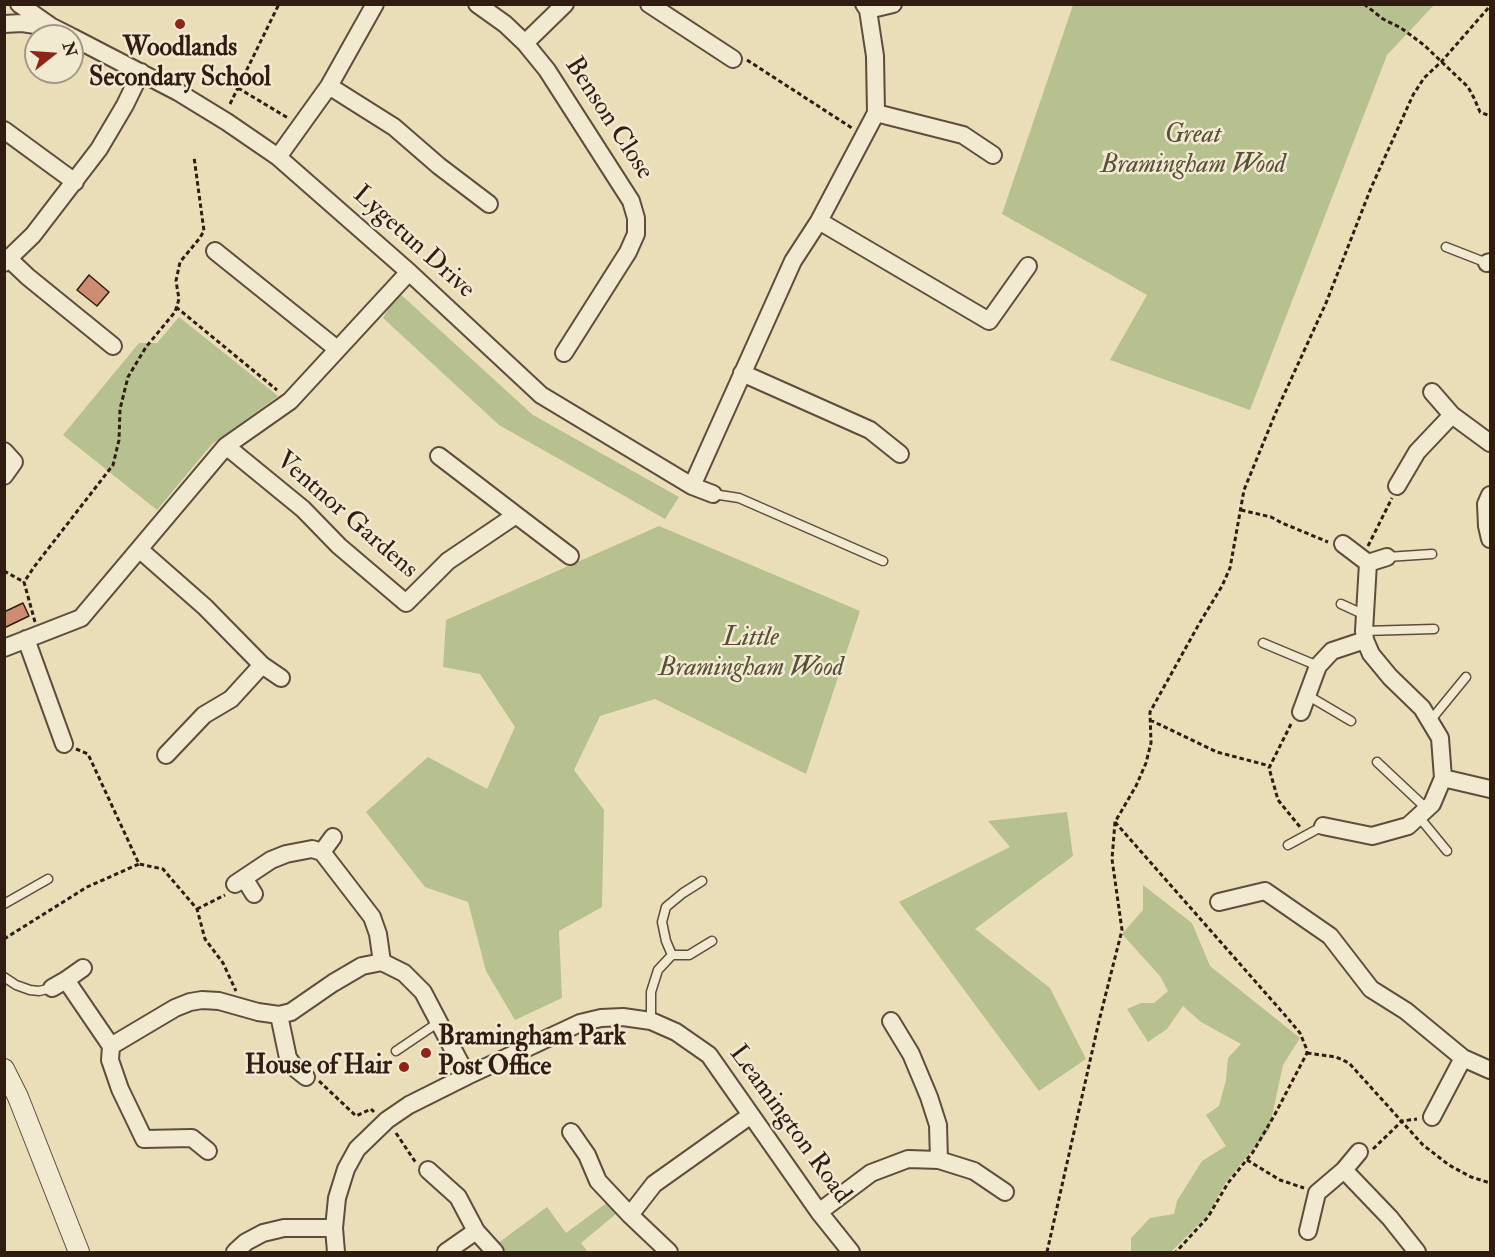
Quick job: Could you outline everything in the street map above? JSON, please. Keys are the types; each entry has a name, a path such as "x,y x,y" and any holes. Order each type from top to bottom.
{"street":[{"path":"19,4 48,24"},
{"path":"278,157 330,86 375,4"},
{"name":"Benson Close","path":"477,4 505,24 525,43 546,70 632,201 636,218 636,234 628,252 564,353"},
{"path":"525,43 565,4"},
{"path":"649,4 733,59"},
{"path":"692,486 793,261 819,221 876,113 875,56 866,7 893,4"},
{"path":"4,24 30,24"},
{"name":"Lygetun Drive","path":"84,43 188,98 278,157 409,272 541,395 692,486 713,494"},
{"path":"113,346 7,261 33,235 99,149 141,72"},
{"path":"330,86 394,127 439,166 489,204"},
{"path":"876,113 963,135 993,155"},
{"path":"4,130 75,182"},
{"path":"819,221 989,321 1028,266"},
{"path":"215,251 337,349"},
{"name":"Ventnor Gardens","path":"4,648 81,618 226,446 290,401 409,272"},
{"path":"742,373 870,430 900,454"},
{"path":"1432,393 1452,415 1491,443"},
{"path":"1398,486 1417,452 1452,415"},
{"name":"Ventnor Gardens","path":"226,446 303,509 339,546 406,603 448,561 516,515"},
{"path":"4,451 14,462 4,476"},
{"path":"439,456 570,556"},
{"path":"1491,495 1486,504 1487,526 1491,539"},
{"path":"1343,544 1365,561 1387,557"},
{"path":"139,549 205,607 262,665 281,678"},
{"path":"1323,826 1372,836 1408,826 1432,804 1443,778 1440,738 1422,708 1371,654 1365,628 1365,561"},
{"path":"1301,712 1318,666 1332,651 1365,628"},
{"path":"32,637 64,744"},
{"path":"166,754 204,715 231,699 262,665"},
{"path":"1443,778 1491,789"},
{"path":"322,852 333,837"},
{"path":"254,894 239,881 271,860 286,854 312,849 322,852 372,917 378,934 382,962"},
{"path":"1219,902 1265,891 1330,936 1371,989 1406,1011 1463,1058 1491,1070"},
{"path":"111,1046 175,1008 190,1002 219,1001 258,1012 279,1015 291,1012 362,966 382,962 404,973 423,992 467,1076"},
{"path":"83,968 59,984 111,1046 110,1060 120,1089 144,1139 192,1138 208,1151"},
{"path":"279,1015 288,1058 306,1077"},
{"name":"Leamington Road","path":"336,1252 334,1228 337,1198 346,1169 357,1149 387,1120 467,1076 580,1023 601,1018 623,1017 651,1021 676,1032 708,1055 850,1252"},
{"path":"891,1021 911,1054 929,1096 938,1125 939,1160"},
{"path":"1432,1117 1463,1058"},
{"path":"4,1068 11,1100 79,1252"},
{"path":"630,1215 654,1184 751,1115"},
{"path":"571,1132 587,1155 598,1181 669,1252"},
{"path":"1308,1232 1317,1193 1344,1170 1359,1152"},
{"path":"819,1212 871,1173 908,1159 939,1160 974,1171 1005,1192"},
{"path":"428,1170 458,1197 476,1231 495,1252"},
{"path":"1344,1170 1390,1218 1417,1252"},
{"path":"235,1252 246,1242 263,1233 284,1228 334,1228"},
{"path":"446,1252 476,1231"}],"lane":[{"path":"1446,247 1489,263"},
{"path":"713,494 739,498 883,561"},
{"path":"1387,557 1432,554"},
{"path":"1341,604 1365,628 1434,629"},
{"path":"1263,643 1318,666"},
{"path":"1430,721 1466,677"},
{"path":"1307,695 1351,722"},
{"path":"1377,762 1423,813 1447,851"},
{"path":"1288,845 1323,826"},
{"path":"4,904 48,879"},
{"path":"672,955 662,922 666,907 702,881"},
{"path":"651,1021 651,992 658,970 672,955 690,955 712,941"},
{"path":"4,977 30,990 39,991 59,984"},
{"path":"396,1051 439,1022"}],"path":[{"path":"230,104 279,4"},
{"path":"1364,4 1424,45 1468,87 1480,112 1491,116"},
{"path":"1047,1252 1122,930 1112,859 1114,822 1136,786 1146,763 1150,743 1150,712 1230,568 1244,490 1276,412 1326,303 1384,159 1413,95 1424,78 1491,6"},
{"path":"733,59 748,60 864,136"},
{"path":"238,88 300,125"},
{"path":"32,637 24,582 113,465 118,440 120,409 128,377 146,347 175,312 178,299 176,281 180,262 204,231 194,157"},
{"path":"176,307 290,401"},
{"path":"1365,561 1398,486"},
{"path":"1241,510 1271,517 1335,545 1343,544"},
{"path":"4,571 24,582"},
{"path":"1301,712 1291,724 1269,768 1278,800 1307,835"},
{"path":"1150,720 1217,752 1270,766"},
{"path":"64,744 88,754 139,864"},
{"path":"1114,822 1300,1033 1307,1053 1253,1152 1228,1183 1208,1217 1176,1252"},
{"path":"4,939 87,887 139,864 163,869 197,909 205,939 223,963 243,1007"},
{"path":"197,909 233,890 239,881"},
{"path":"1307,1053 1336,1057 1349,1063 1424,1145 1449,1166 1471,1178 1491,1183"},
{"path":"1359,1152 1366,1155 1402,1121"},
{"path":"1246,1160 1280,1180 1317,1193"}],"green space":[{"name":"Great Bramingham Wood","path":"1073,5 1434,5 1387,55 1250,410 1110,360 1147,295 1002,214"},
{"path":"398,292 533,415 679,497 665,519 499,425 383,318"},
{"path":"179,317 278,396 212,444 157,510 63,435 139,343 157,343"},
{"name":"Little Bramingham Wood","path":"659,526 860,611 806,774 655,699 600,716 574,770 604,810 602,907 559,931 562,998 515,1020 486,971 468,902 425,887 366,812 428,757 487,789 515,727 480,674 443,667 446,620"},
{"path":"1067,812 1073,856 975,929 1050,988 1086,1059 1039,1091 899,902 1010,847 988,821"},
{"path":"1143,885 1192,923 1210,966 1300,1038 1283,1065 1269,1130 1226,1182 1207,1216 1171,1252 1131,1252 1131,1238 1150,1218 1174,1214 1177,1201 1202,1161 1226,1146 1206,1115 1219,1106 1226,1080 1228,1058 1241,1044 1201,1022 1183,1006 1167,1029 1148,1042 1127,1009 1141,1003 1154,1003 1168,991 1160,976 1122,934 1143,910"},
{"path":"608,1202 617,1213 581,1243 588,1252 498,1252 494,1246 547,1207 566,1233"}],"building":[{"path":"89,275 109,292 97,306 77,290"},
{"path":"23,603 29,616 4,628 4,612"}],"place":[{"name":"Woodlands Secondary School","path":"180,24"},
{"name":"Bramingham Park Post Office","path":"426,1053"},
{"name":"House of Hair","path":"404,1067"}]}
